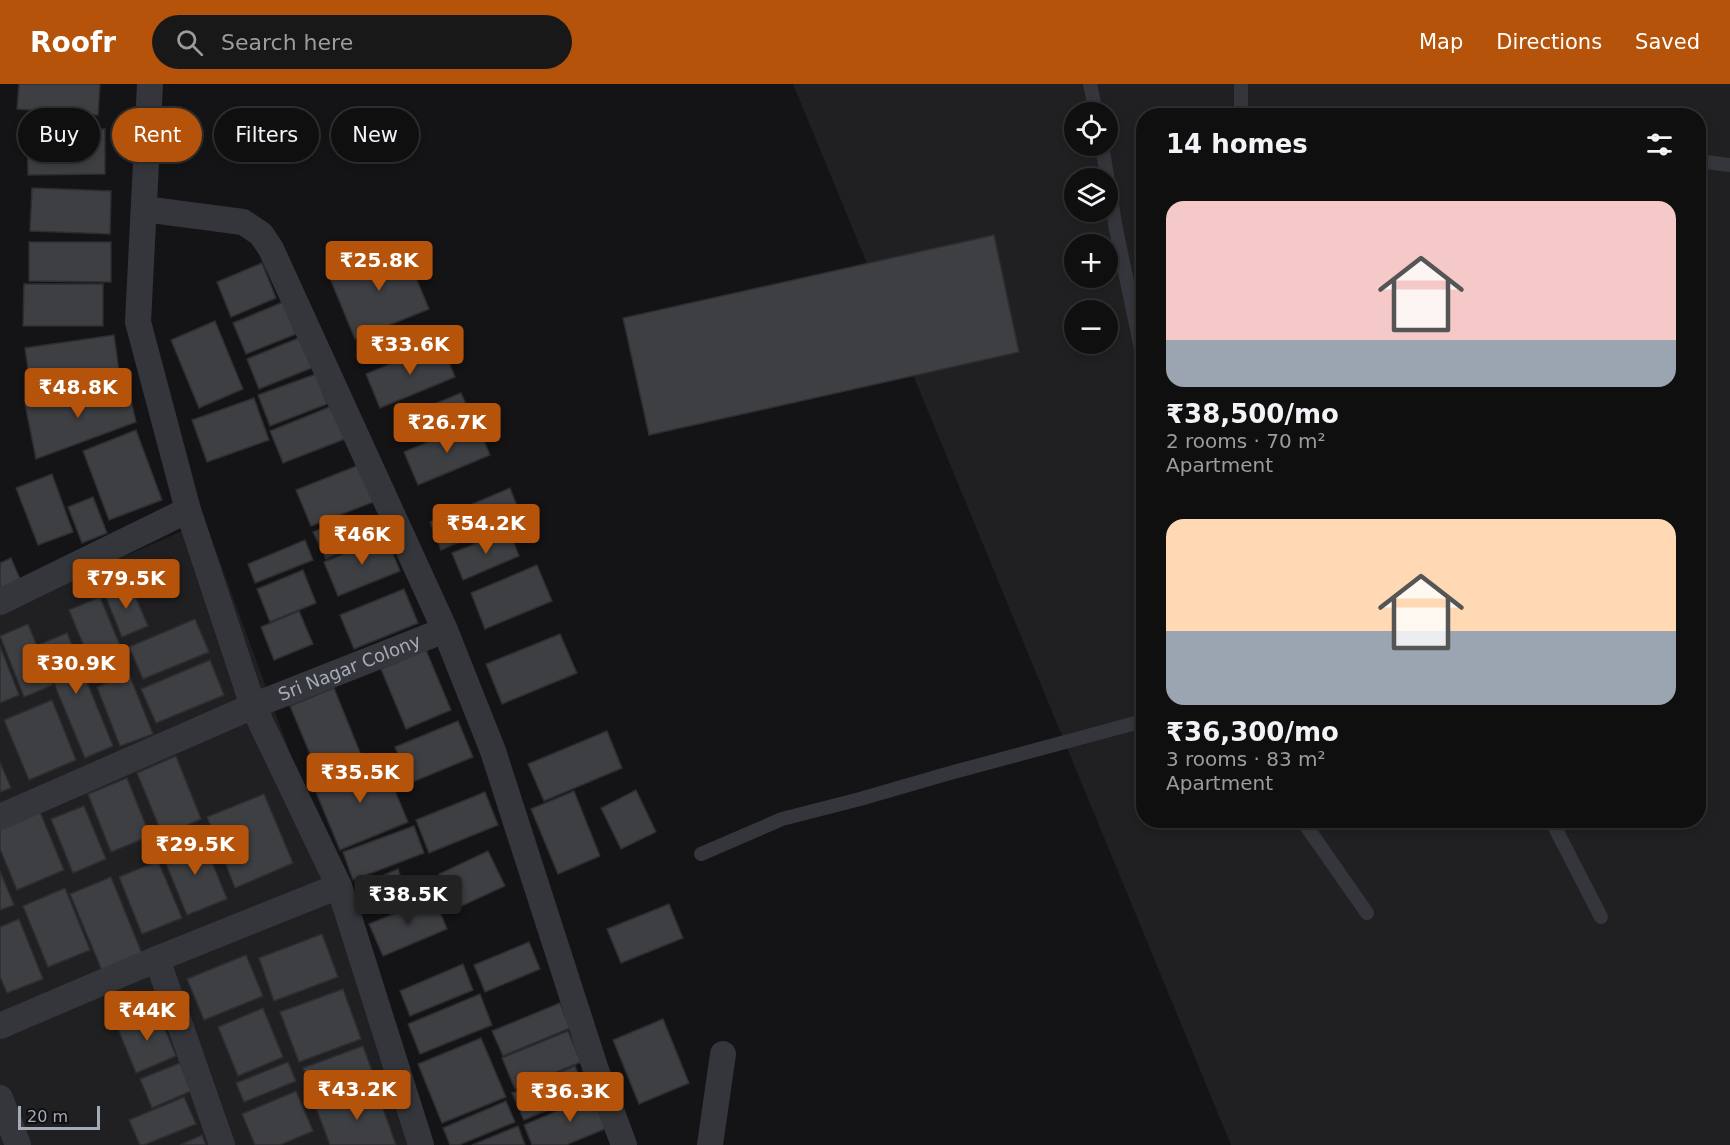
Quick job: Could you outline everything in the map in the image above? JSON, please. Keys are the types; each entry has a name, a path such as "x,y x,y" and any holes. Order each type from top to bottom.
{"street":[{"path":"150,84 138,322 188,510 253,706 339,886 421,1145"},
{"path":"144,209 243,222 261,234 271,249 445,630 493,751 595,1067 624,1145"},
{"path":"0,602 188,510"},
{"name":"Sri Nagar Colony","path":"0,817 253,706 445,630"},
{"path":"0,1026 157,959 339,886"},
{"path":"157,959 222,1145"},
{"path":"710,1145 723,1054"},
{"path":"0,1098 18,1145"}],"lane":[{"path":"1090,84 1094,102"},
{"path":"1241,84 1241,108"},
{"path":"1104,156 1136,325"},
{"path":"1706,162 1730,165"},
{"path":"701,854 782,819 1136,722"},
{"path":"1308,828 1367,913"},
{"path":"1555,828 1601,917"}],"shaded area":[{"path":"793,84 1730,84 1730,1145 1231,1145"},
{"path":"205,521 433,1145 0,1145 0,611"}],"building":[{"path":"19,84 100,84 98,108 17,109"},
{"path":"100,129 105,129 105,174 28,175 28,162 100,162"},
{"path":"32,188 111,191 110,234 30,231"},
{"path":"994,235 1019,352 649,435 623,318"},
{"path":"29,242 111,242 111,282 29,281"},
{"path":"403,246 429,309 355,339 329,276"},
{"path":"262,263 276,298 231,317 217,282"},
{"path":"24,284 103,284 103,326 23,326"},
{"path":"283,302 296,334 246,354 233,323"},
{"path":"215,321 243,389 199,408 171,340"},
{"path":"114,335 120,378 31,390 25,348"},
{"path":"301,337 314,367 259,389 247,359"},
{"path":"441,343 455,377 380,408 366,374"},
{"path":"316,374 327,404 270,426 258,395"},
{"path":"128,387 136,422 36,459 25,404"},
{"path":"461,393 469,411 405,438 398,419"},
{"path":"254,398 269,440 207,462 192,420"},
{"path":"337,404 350,437 283,463 270,431"},
{"path":"476,422 490,455 418,485 404,452"},
{"path":"136,430 162,500 109,520 83,451"},
{"path":"364,463 381,499 311,526 296,490"},
{"path":"52,474 73,532 38,545 16,488"},
{"path":"510,488 521,516 441,550 430,522"},
{"path":"93,497 107,533 82,543 68,507"},
{"path":"347,517 359,544 326,559 313,532"},
{"path":"509,530 519,556 463,580 452,553"},
{"path":"386,536 400,571 338,596 324,562"},
{"path":"305,540 313,560 255,583 248,564"},
{"path":"11,558 24,588 0,598 0,563"},
{"path":"537,565 552,601 485,629 471,593"},
{"path":"303,570 316,603 270,622 257,589"},
{"path":"129,582 148,626 122,637 104,593"},
{"path":"404,589 418,623 354,649 340,615"},
{"path":"100,597 126,660 95,673 69,610"},
{"path":"299,611 313,644 274,660 261,627"},
{"path":"195,619 209,652 143,679 129,647"},
{"path":"28,624 53,685 24,697 0,636"},
{"path":"67,633 113,746 85,758 38,645"},
{"path":"560,634 577,673 502,704 486,664"},
{"path":"0,646 19,695 0,703"},
{"path":"426,650 451,710 406,729 381,669"},
{"path":"210,660 224,695 156,723 141,689"},
{"path":"129,674 153,734 120,746 97,687"},
{"path":"334,688 361,755 318,773 290,706"},
{"path":"52,700 76,760 29,780 4,720"},
{"path":"458,721 473,757 410,783 395,747"},
{"path":"607,731 622,768 544,801 528,764"},
{"path":"176,756 201,819 163,836 137,773"},
{"path":"381,757 408,822 340,850 313,785"},
{"path":"0,762 11,788 0,792"},
{"path":"127,778 150,836 111,852 88,794"},
{"path":"636,790 656,832 621,849 601,808"},
{"path":"574,791 600,856 558,874 531,809"},
{"path":"485,792 498,825 429,853 416,820"},
{"path":"264,794 293,863 235,888 207,817"},
{"path":"84,806 106,859 73,873 51,819"},
{"path":"40,812 64,870 17,890 0,849 0,828"},
{"path":"414,826 424,853 353,880 343,852"},
{"path":"202,837 227,899 187,915 162,854"},
{"path":"488,851 505,886 455,909 439,874"},
{"path":"158,861 182,918 142,934 119,877"},
{"path":"398,869 404,886 372,899 365,883"},
{"path":"0,871 14,905 0,910"},
{"path":"111,877 143,956 103,973 70,894"},
{"path":"65,888 90,950 48,967 23,906"},
{"path":"434,897 447,929 383,956 369,924"},
{"path":"669,904 683,938 621,963 607,929"},
{"path":"19,919 43,979 7,993 0,977 0,927"},
{"path":"322,934 338,977 274,1001 259,958"},
{"path":"529,942 540,969 485,992 474,965"},
{"path":"246,955 263,996 204,1020 187,979"},
{"path":"463,964 473,990 410,1016 400,991"},
{"path":"343,989 361,1039 299,1062 280,1012"},
{"path":"480,994 492,1025 420,1054 408,1024"},
{"path":"560,1003 570,1028 503,1056 492,1031"},
{"path":"263,1008 283,1057 238,1076 218,1027"},
{"path":"158,1012 176,1056 136,1073 118,1029"},
{"path":"663,1019 689,1083 639,1104 613,1040"},
{"path":"568,1031 581,1062 515,1089 502,1058"},
{"path":"481,1038 506,1097 442,1123 418,1064"},
{"path":"363,1046 375,1079 314,1101 303,1068"},
{"path":"288,1062 296,1081 244,1102 236,1083"},
{"path":"180,1063 191,1091 152,1108 140,1079"},
{"path":"575,1066 586,1094 524,1120 512,1093"},
{"path":"375,1086 396,1145 330,1145 316,1108"},
{"path":"296,1091 313,1131 280,1145 255,1145 242,1114"},
{"path":"599,1093 612,1126 566,1145 532,1145 524,1125"},
{"path":"184,1097 196,1124 140,1145 129,1120"},
{"path":"506,1101 515,1122 459,1145 450,1145 443,1128"},
{"path":"518,1126 525,1145 472,1145"},
{"path":"202,1135 206,1145 180,1145"}]}
